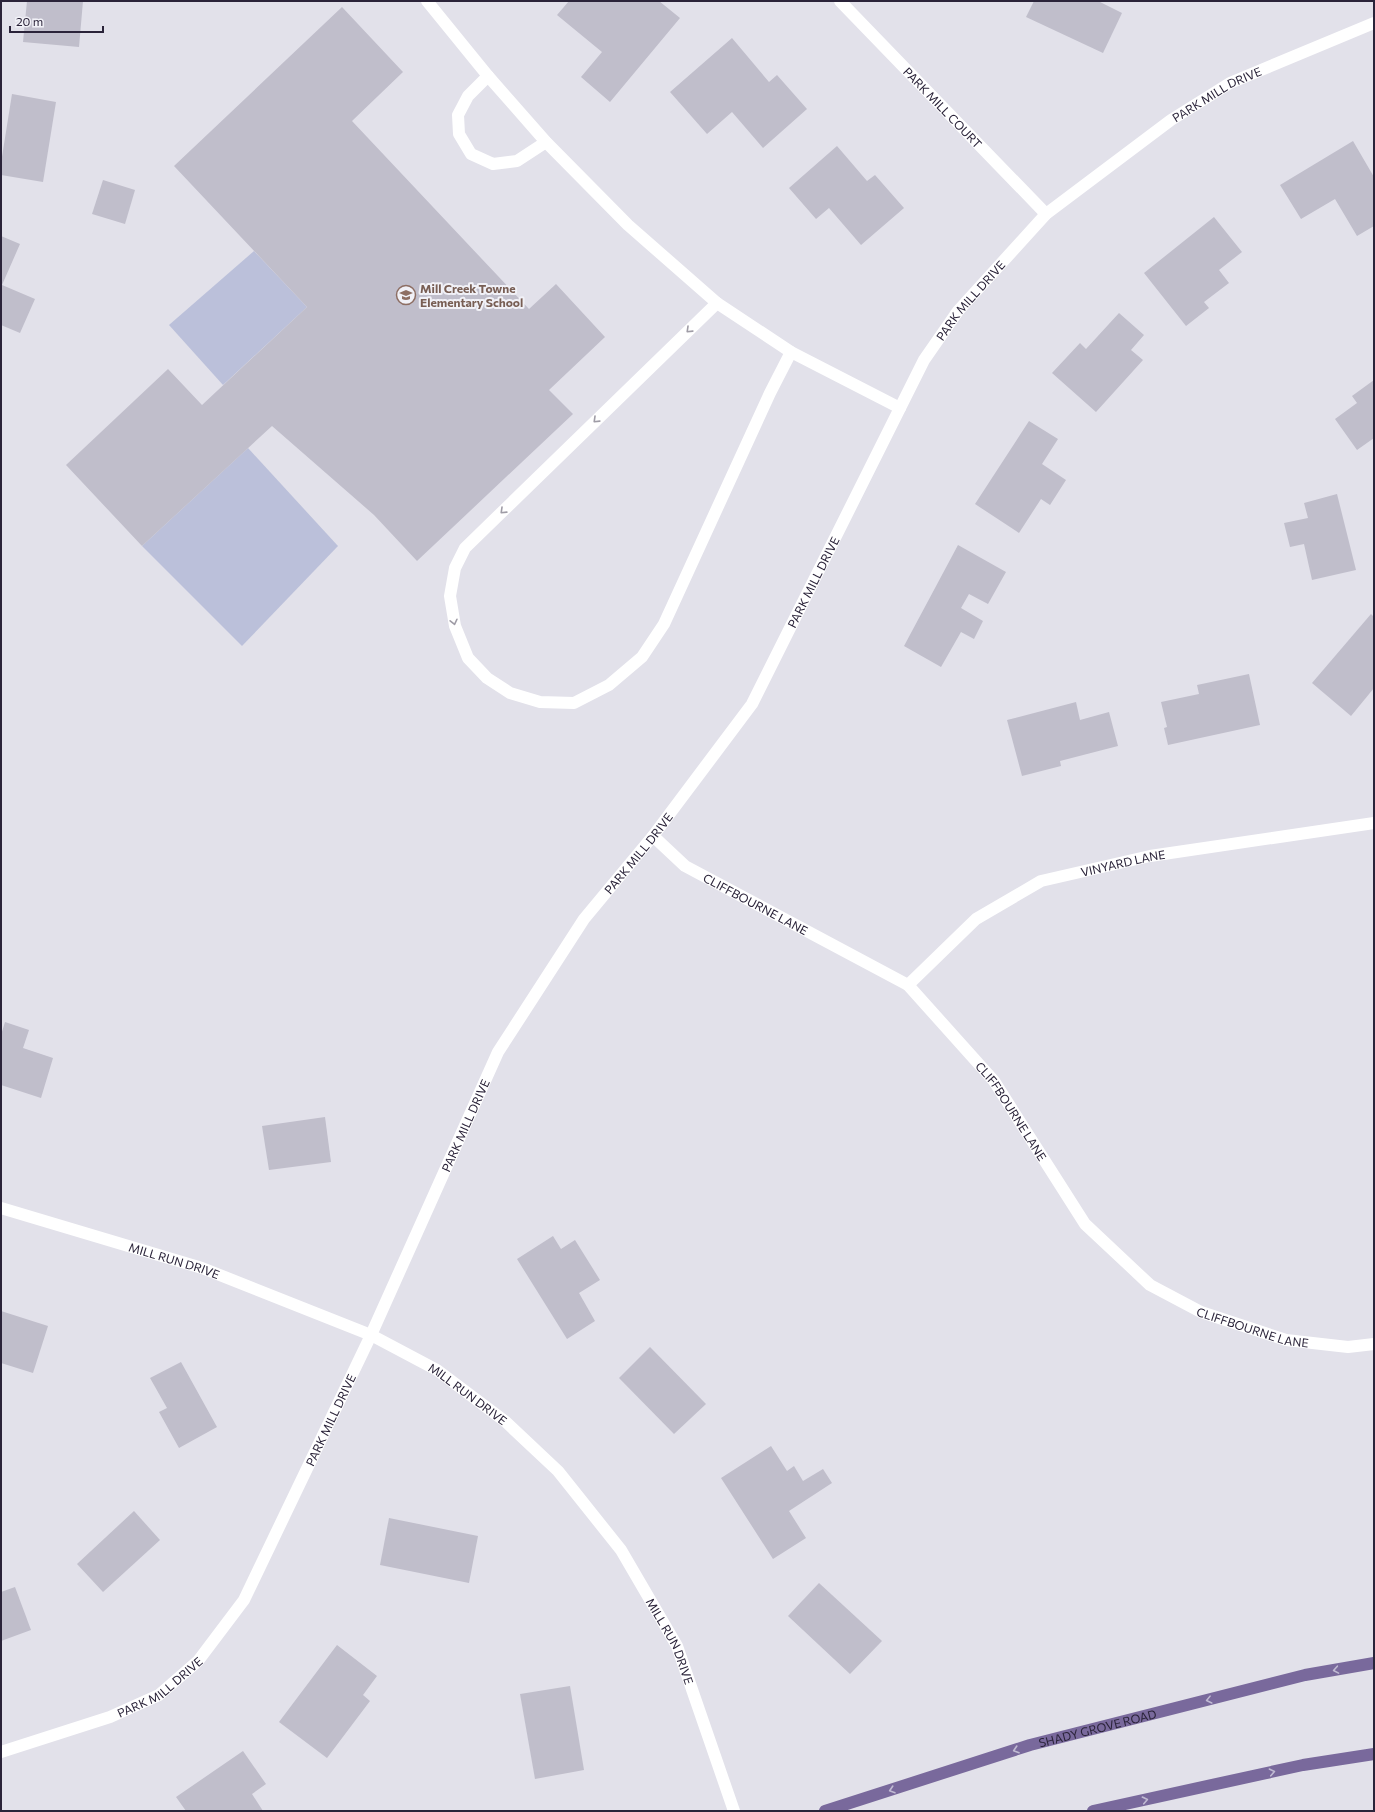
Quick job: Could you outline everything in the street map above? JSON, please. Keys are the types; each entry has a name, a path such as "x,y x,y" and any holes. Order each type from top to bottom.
{"main road":[{"name":"SHADY GROVE ROAD","path":"825,1811 1030,1745 1305,1675 1374,1663"},
{"path":"1093,1811 1303,1765 1374,1754"}],"street":[{"path":"427,1 488,76 546,142 628,225 717,303 791,352 900,408"},
{"name":"PARK MILL COURT","path":"840,1 1046,214"},
{"name":"PARK MILL DRIVE","path":"1,1752 110,1717 160,1695 198,1661 244,1600 372,1336 498,1052 584,919 653,836 752,704 924,360 958,311 1046,214 1171,120 1230,83 1374,23"},
{"path":"488,76 468,96 458,115 459,134 471,154 493,164 517,161 546,142"},
{"path":"717,303 465,548 455,568 450,596 453,618 468,658 487,678 510,693 540,702 574,703 609,685 642,657 664,624 770,393 791,352"},
{"name":"VINYARD LANE","path":"908,985 976,919 1041,881 1150,856 1374,823"},
{"name":"CLIFFBOURNE LANE","path":"653,836 685,866 908,985 994,1081 1085,1224 1150,1285 1201,1312 1286,1340 1348,1347 1374,1344"},
{"name":"MILL RUN DRIVE","path":"1,1208 202,1268 372,1336 437,1370 506,1422 558,1471 621,1550 677,1646 734,1811"}],"shaded area":[{"path":"254,251 307,307 223,385 169,325"},
{"path":"248,448 338,546 242,646 142,546"}],"building":[{"path":"27,1 83,1 79,47 23,42"},
{"path":"569,1 659,1 680,18 610,102 581,77 602,52 557,15"},
{"path":"1034,1 1098,1 1122,13 1103,53 1026,17"},
{"name":"Mill Creek Towne Elementary School","path":"342,7 403,72 352,121 529,309 556,284 605,337 549,390 573,414 417,561 374,515 272,426 142,546 66,465 168,369 202,405 307,307 174,166"},
{"path":"732,38 769,82 777,75 807,109 763,148 732,112 707,134 670,92"},
{"path":"12,94 56,102 43,182 1,175 1,163"},
{"path":"1353,141 1374,177 1374,226 1357,236 1335,199 1301,219 1280,185"},
{"path":"837,146 867,181 875,175 904,208 861,245 829,208 816,219 789,188"},
{"path":"103,180 135,190 125,224 92,214"},
{"path":"1214,217 1242,252 1219,270 1229,283 1204,302 1209,308 1186,326 1144,273"},
{"path":"1,236 20,244 2,285 35,299 20,333 1,325"},
{"path":"1119,313 1144,335 1131,350 1143,360 1096,412 1052,373 1080,343 1086,349"},
{"path":"1374,380 1374,438 1357,450 1335,419 1357,403 1352,396"},
{"path":"1029,421 1058,439 1042,464 1066,480 1050,505 1041,499 1019,533 975,504"},
{"path":"1337,494 1356,570 1312,580 1304,544 1290,547 1284,523 1308,518 1304,503"},
{"path":"958,545 1006,572 988,604 969,594 961,608 983,621 974,639 961,632 941,667 904,646"},
{"path":"1371,614 1374,617 1374,688 1351,716 1312,683"},
{"path":"1249,674 1260,725 1168,745 1164,728 1167,727 1161,702 1199,694 1197,685"},
{"path":"1076,702 1080,720 1109,712 1118,746 1060,761 1061,766 1022,776 1007,720"},
{"path":"5,1022 29,1030 23,1048 53,1058 41,1098 1,1085 1,1035"},
{"path":"325,1117 331,1162 269,1170 262,1126"},
{"path":"553,1236 561,1249 575,1240 600,1280 579,1293 595,1321 567,1339 517,1259"},
{"path":"1,1311 48,1326 33,1373 1,1363"},
{"path":"650,1347 706,1404 674,1434 619,1378"},
{"path":"181,1362 217,1427 179,1448 159,1412 167,1408 150,1378"},
{"path":"771,1446 787,1471 794,1466 803,1481 823,1469 832,1483 789,1511 806,1538 773,1559 721,1478"},
{"path":"134,1511 160,1540 103,1592 77,1564"},
{"path":"389,1518 478,1536 469,1583 380,1565"},
{"path":"819,1583 882,1641 850,1674 788,1616"},
{"path":"15,1587 31,1630 1,1641 1,1592"},
{"path":"337,1645 377,1676 363,1695 370,1701 327,1758 279,1722"},
{"path":"570,1686 584,1770 535,1779 520,1694"},
{"path":"243,1751 266,1784 252,1794 263,1811 186,1811 176,1797"}],"place":[{"name":"Mill Creek Towne Elementary School","path":"406,295"}]}
